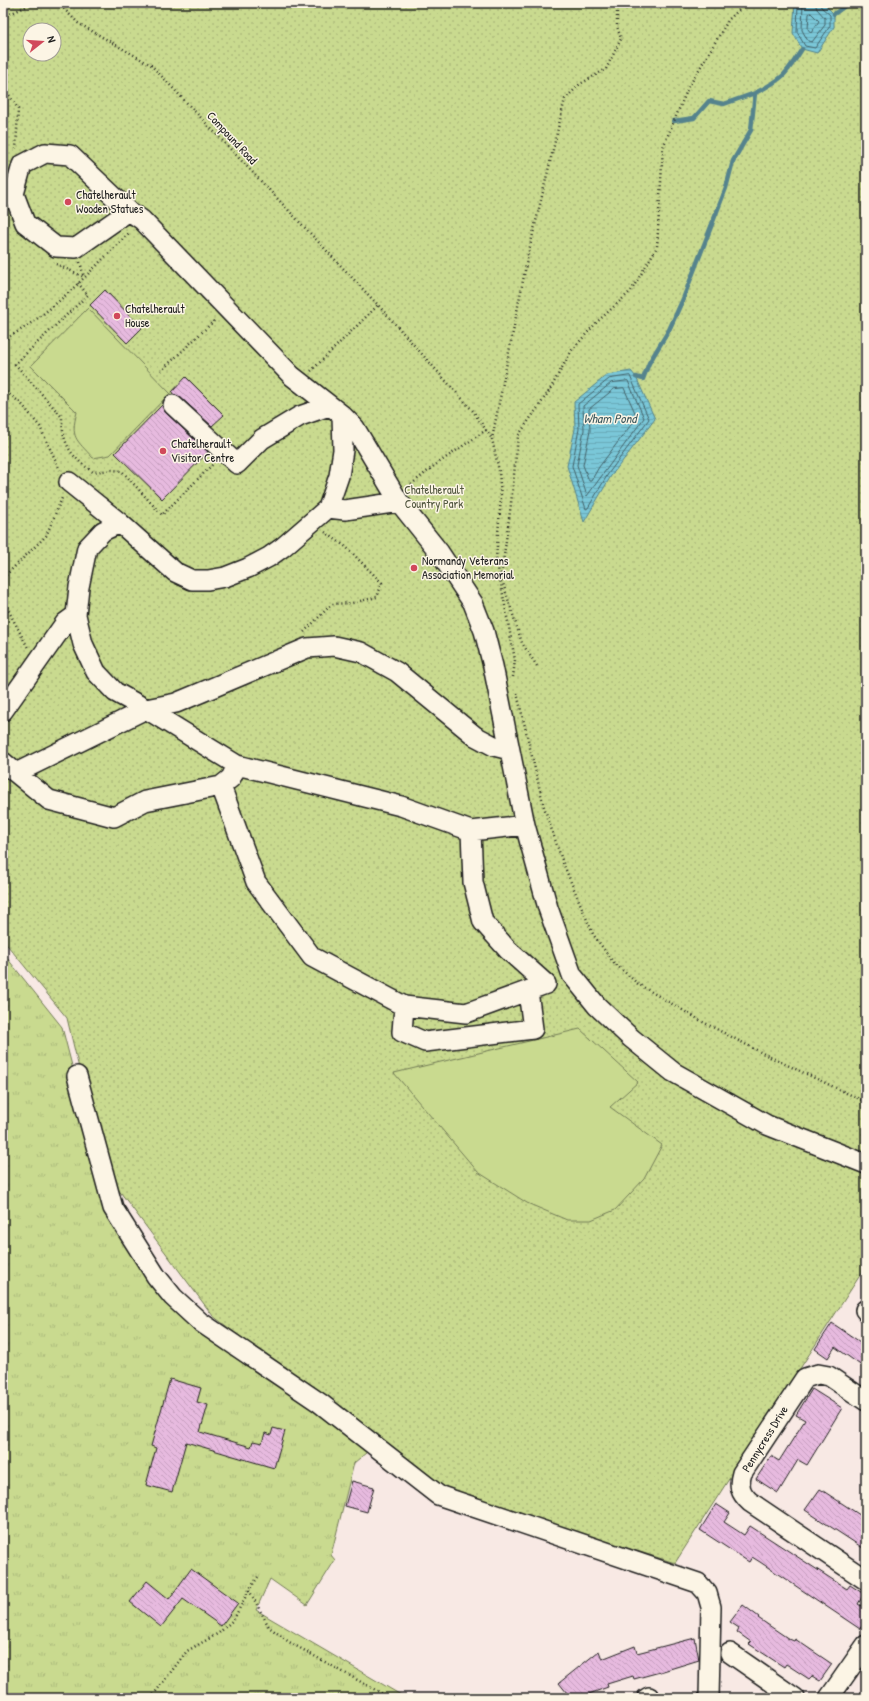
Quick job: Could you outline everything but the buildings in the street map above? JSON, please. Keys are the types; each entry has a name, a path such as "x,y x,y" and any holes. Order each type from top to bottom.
{"street":[{"path":"135,216 76,248 56,247 24,223 14,194 22,165 45,153 70,155 135,216 228,307 292,376 355,428 402,495 473,603 484,632 493,666 525,825 548,908 572,975 597,1006 631,1038 673,1072 766,1125 866,1164"},
{"path":"173,405 237,464 262,440 300,416 335,411"},
{"path":"69,482 120,523 175,572 192,580 208,580 225,577 248,568 269,557 283,547 328,508 339,476 343,450 335,411"},
{"path":"328,508 345,510 402,495"},
{"path":"120,523 103,531 87,548 79,587 76,615 83,644 96,672 115,692 146,709 237,765 401,806 471,831 525,825"},
{"path":"3,711 65,623 76,615"},
{"path":"237,765 231,778 221,786 145,801 114,817 48,800 10,767 146,709 176,703 307,648 334,646 361,652 397,672 475,736 494,746 510,750"},
{"path":"221,786 256,882 312,958 404,1006 466,1013 546,984 508,950 483,922 473,882 471,831"},
{"path":"404,1006 402,1032 425,1042 533,1029 528,991"},
{"path":"77,1076 113,1208 156,1276 173,1297 199,1321 320,1402 438,1496 684,1577 698,1583 707,1593 711,1606 709,1698"},
{"name":"Pennycress Drive","path":"866,1401 829,1376 818,1374 806,1378 742,1473 739,1484 742,1495 750,1502 866,1580"},
{"path":"828,1698 866,1645"},
{"path":"730,1653 794,1698"}],"path":[{"path":"3,17 34,3"},
{"name":"Compound Road","path":"58,3 78,23 151,65 378,306 473,411 492,439"},
{"path":"515,685 513,677 515,660 496,557 501,498 499,471 492,439 528,255 565,99 580,84 606,69 621,39 617,26 617,3"},
{"path":"537,666 522,643 501,577 518,436 548,393 572,350 597,322 631,291 657,247 663,147 688,88 729,19 747,3"},
{"path":"3,340 24,329 78,283 135,216"},
{"path":"78,283 88,294 15,364 62,417 62,427 66,446 77,462 93,472 112,470 122,471 162,515 225,453"},
{"path":"313,369 378,306"},
{"path":"161,371 228,307"},
{"path":"3,390 21,403 40,427 58,467 69,482 46,536 3,578"},
{"path":"402,495 434,466 486,430"},
{"path":"292,654 306,628 332,604 352,603 377,597 382,583 346,547 311,522"},
{"path":"3,600 25,645 40,660"},
{"path":"517,692 544,807 563,863 593,934 613,962 638,984 703,1022 768,1056 866,1102"},
{"path":"151,1698 187,1651 219,1633 234,1618 258,1577"},
{"path":"249,1590 269,1627 289,1642 390,1698"}],"green space":[{"name":"Chatelherault Country Park","path":"3,3 866,3 866,1266 675,1563 440,1489 213,1316 103,1169 67,1018 3,940"},
{"path":"88,308 170,393 110,455 93,458 76,438 74,427 77,412 31,366"},
{"path":"3,953 62,1027 98,1167 182,1302 373,1447 354,1463 331,1555 335,1560 307,1605 270,1579 256,1610 406,1698 3,1698"},
{"path":"580,1029 638,1082 610,1107 662,1145 644,1179 615,1210 591,1220 567,1220 527,1203 478,1172 394,1073"}],"water":[{"path":"795,3 823,3 834,14 834,27 817,53 802,49 793,33"},
{"name":"Wham Pond","path":"631,371 636,377 655,419 611,476 584,522 567,466 575,429 574,402 607,375"}],"waterway":[{"path":"834,14 849,3"},
{"path":"636,377 643,379 649,363 669,330 683,299 726,188 733,161 751,130 755,93 783,76 802,49"},
{"path":"674,121 694,118 709,101 724,104 755,93"}],"place":[{"name":"Chatelherault Wooden Statues","path":"68,202"},
{"name":"Chatelherault House","path":"117,316"},
{"name":"Chatelherault Visitor Centre","path":"163,451"},
{"name":"Normandy Veterans Association Memorial","path":"414,568"}]}
